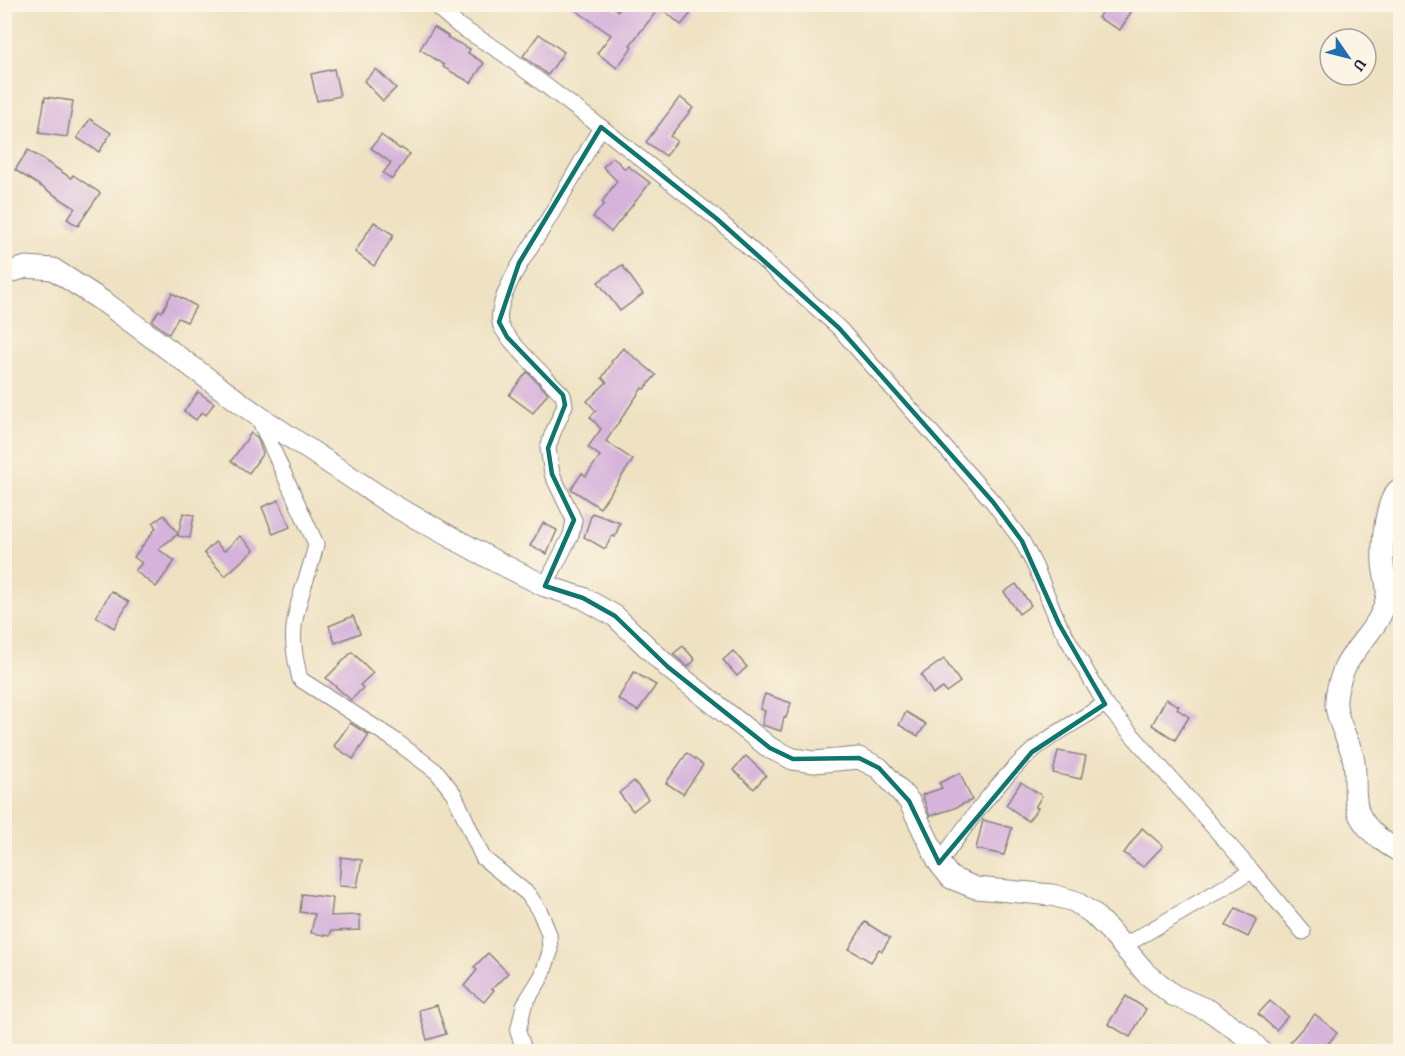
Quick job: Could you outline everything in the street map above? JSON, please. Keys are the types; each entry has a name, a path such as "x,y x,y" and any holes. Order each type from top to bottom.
{"street":[{"path":"435,6 459,26 501,52 601,127 717,219 839,328 993,502 1022,541 1059,624 1105,704 1303,932"},
{"path":"545,586 571,535 574,520 552,474 548,448 566,405 563,395 507,337 500,322 503,300 519,263 601,127"},
{"path":"4,274 26,267 53,269 107,304 257,415 394,506 545,586 584,598 615,616 668,667 770,748 793,759 814,762 859,758 879,768 909,801 939,862 951,878 976,888 1052,895 1074,901 1092,913 1146,973 1173,995 1210,1011 1248,1038 1261,1052"},
{"path":"257,415 316,544 294,627 295,658 300,679 393,739 437,772 454,794 483,858 528,894 543,919 549,934 550,952 543,976 524,1005 518,1032 525,1052"},
{"path":"1401,489 1396,491 1385,523 1383,561 1387,593 1377,622 1344,668 1336,705 1354,761 1359,814 1368,829 1401,852"},
{"path":"939,862 1000,784 1032,752 1105,704"},
{"path":"1122,947 1252,871"}],"highlighted area":[{"path":"601,127 717,219 839,328 993,502 1022,541 1059,624 1105,704 1032,752 939,863 909,801 879,768 859,758 793,759 770,748 668,667 615,616 583,598 545,586 574,520 552,474 548,448 565,405 563,395 507,337 499,322 519,263"}],"building":[{"path":"567,4 609,4 618,11 623,4 684,4 692,12 681,25 660,7 630,45 632,47 617,68 597,53 611,35"},
{"path":"1106,4 1136,4 1120,30 1098,18"},
{"path":"434,27 470,49 468,53 484,63 471,83 443,67 444,65 420,49"},
{"path":"539,34 564,52 548,75 523,56"},
{"path":"334,69 340,96 317,101 311,74"},
{"path":"376,69 396,88 383,101 364,81"},
{"path":"45,97 73,101 67,137 39,133"},
{"path":"680,97 693,108 670,136 677,141 666,156 646,142"},
{"path":"90,119 111,133 99,152 77,138"},
{"path":"381,135 410,154 392,179 383,173 391,163 371,148"},
{"path":"28,150 71,178 73,175 100,193 78,226 67,219 75,208 15,170"},
{"path":"613,157 625,169 628,166 650,183 611,232 593,217 604,204 602,202 617,181 603,167"},
{"path":"374,222 394,235 374,266 355,252"},
{"path":"622,265 643,294 620,311 598,282"},
{"path":"172,293 196,306 187,322 178,318 169,334 152,321 159,310 162,312"},
{"path":"623,348 656,375 644,389 642,388 606,441 633,460 600,508 571,489 582,473 586,476 600,456 588,447 601,429 590,417 596,411 587,401 607,382 602,378 611,362"},
{"path":"527,372 548,393 533,413 509,395"},
{"path":"198,392 214,403 206,415 202,412 196,420 184,411"},
{"path":"251,433 257,437 263,453 249,473 231,461"},
{"path":"279,500 290,527 273,534 262,507"},
{"path":"183,513 194,515 190,538 178,536"},
{"path":"592,513 620,523 615,537 612,536 605,549 584,537"},
{"path":"164,515 178,534 158,549 175,561 156,587 135,571 142,563 134,557 156,528 153,523"},
{"path":"543,523 557,530 547,554 530,546"},
{"path":"240,536 254,550 225,576 204,553 215,542 224,551"},
{"path":"1016,584 1031,605 1019,614 1004,592"},
{"path":"111,591 129,602 114,628 96,617"},
{"path":"353,616 360,633 335,643 329,626"},
{"path":"683,646 695,660 688,667 673,654"},
{"path":"733,651 747,667 737,676 723,660"},
{"path":"352,652 373,673 360,685 363,688 351,700 326,678"},
{"path":"944,659 960,682 946,692 943,688 933,694 921,675"},
{"path":"634,672 656,685 638,711 618,699"},
{"path":"765,694 791,703 786,718 784,717 781,731 762,725 765,711 760,709"},
{"path":"1166,699 1179,706 1177,709 1189,717 1175,740 1152,725"},
{"path":"906,712 926,724 918,736 899,725"},
{"path":"350,723 369,735 353,759 334,746"},
{"path":"1058,751 1086,756 1081,779 1053,773"},
{"path":"687,753 703,765 683,794 666,783"},
{"path":"746,756 766,775 754,789 733,770"},
{"path":"960,773 972,800 930,816 922,795 942,788 939,783"},
{"path":"634,781 648,799 633,811 619,793"},
{"path":"1021,782 1042,796 1035,807 1038,808 1028,821 1006,805"},
{"path":"983,820 1012,828 1004,855 976,849"},
{"path":"1142,828 1163,846 1143,867 1124,853"},
{"path":"341,857 362,860 357,887 339,886"},
{"path":"302,894 333,898 331,916 360,915 360,930 331,931 330,936 311,933 315,914 300,912"},
{"path":"1236,908 1257,919 1248,937 1226,926"},
{"path":"865,922 890,938 871,962 849,949"},
{"path":"488,953 508,973 492,989 494,990 484,1002 464,986 477,970 474,967"},
{"path":"1126,996 1146,1009 1130,1037 1108,1024"},
{"path":"1270,1001 1288,1016 1276,1030 1258,1014"},
{"path":"437,1005 446,1034 427,1040 419,1010"},
{"path":"1315,1014 1337,1033 1321,1052 1302,1052 1290,1042"}]}
